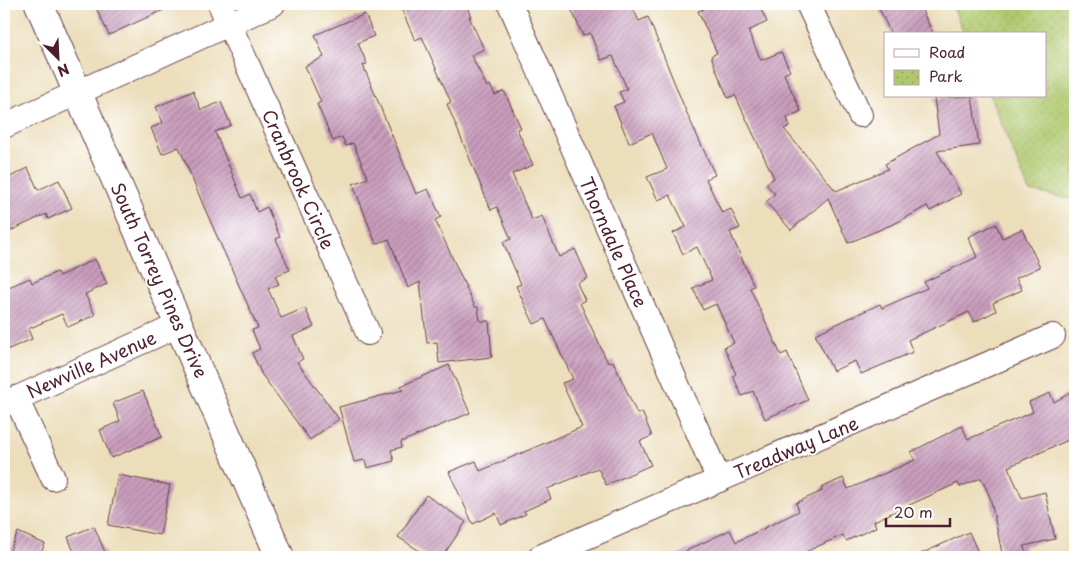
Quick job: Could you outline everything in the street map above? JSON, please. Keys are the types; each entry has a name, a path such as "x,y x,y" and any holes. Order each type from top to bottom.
{"main road":[{"name":"South Torrey Pines Drive","path":"39,4 280,557"}],"street":[{"path":"4,126 78,93 225,14 273,4"},
{"name":"Thorndale Place","path":"510,4 719,480"},
{"path":"808,4 860,115"},
{"name":"Cranbrook Circle","path":"225,14 368,334"},
{"name":"Newville Avenue","path":"10,401 179,325"},
{"name":"Treadway Lane","path":"540,557 1053,336"},
{"path":"10,401 53,478"}],"green space":[{"path":"952,4 1075,4 1075,200 1029,191 991,98 1046,98 1046,32 963,32"}],"building":[{"path":"109,4 176,4 109,35 97,10"},
{"path":"399,4 466,4 471,17 469,17 484,49 471,55 487,87 490,85 495,95 504,91 521,128 517,129 533,165 512,174 532,220 542,216 559,257 575,249 588,278 577,283 585,300 580,303 608,363 613,361 637,414 642,412 652,436 640,441 651,465 606,485 598,468 547,489 551,499 524,511 526,514 501,525 496,513 473,524 449,472 476,461 480,471 582,427 562,383 573,379 545,319 534,324 516,286 521,284 503,242 511,239 497,207 491,210 447,104 451,102 422,37 415,40"},
{"path":"569,4 631,4 639,21 648,17 685,109 715,175 706,179 722,213 731,209 740,228 730,232 754,286 750,288 781,355 787,352 808,400 765,419 753,391 742,396 733,376 736,374 724,347 734,343 716,304 703,310 693,288 712,280 697,247 683,254 673,233 686,227 670,195 658,200 647,177 667,169 652,133 629,143 614,106 624,102 619,92 627,89 613,56 601,60 590,33 583,36"},
{"path":"701,4 758,4 767,22 748,31 761,60 781,52 790,71 784,74 801,111 787,118 790,126 784,129 836,191 888,169 885,164 939,134 934,98 972,98 979,145 937,151 961,194 930,211 927,206 898,222 848,243 828,198 791,230 766,202 775,194 766,184 774,178 735,95 728,98 717,72 711,56 717,53 698,11 704,9"},
{"path":"877,4 919,4 932,32 890,32"},
{"path":"365,14 374,36 358,43 367,64 363,65 416,194 428,189 441,217 435,220 475,307 478,307 480,321 489,321 492,357 439,363 437,342 427,343 420,282 408,288 389,239 376,244 353,184 368,178 353,143 346,146 342,137 333,141 317,104 321,102 305,66 324,57 315,35"},
{"path":"193,91 201,110 221,102 231,125 215,132 242,198 250,194 257,212 267,207 280,237 276,239 290,270 275,276 279,284 268,289 281,318 305,308 314,327 293,336 303,359 297,362 339,419 310,440 262,375 252,353 260,349 252,330 258,328 179,147 162,154 151,128 163,123 156,107"},
{"path":"28,168 38,190 59,180 72,208 48,219 46,214 4,234 4,180"},
{"path":"996,224 1002,238 1022,229 1040,267 1016,278 1022,290 993,303 996,311 974,322 969,312 908,340 913,352 861,374 855,361 833,371 815,334 880,304 882,308 927,288 924,282 977,257 968,237"},
{"path":"95,259 107,284 85,294 95,315 68,327 62,314 28,329 32,339 4,351 4,289 30,278 32,283 57,272 59,276"},
{"path":"449,365 470,413 401,442 402,447 391,450 394,461 367,468 365,460 354,462 339,407 403,390 401,386"},
{"path":"1075,390 1075,437 1008,467 1022,498 1045,492 1055,539 1024,546 1026,555 1003,557 990,497 981,478 960,487 958,483 874,521 876,527 846,541 843,535 794,557 673,557 730,530 736,542 799,511 796,503 822,491 821,488 843,478 848,489 915,460 911,452 962,426 968,439 1033,412 1029,402 1050,393 1054,402"},
{"path":"143,391 162,437 111,458 100,430 120,421 113,403"},
{"path":"118,475 170,485 160,535 108,525"},
{"path":"426,495 466,522 442,557 429,557 398,537"},
{"path":"94,526 107,557 76,557 68,537"},
{"path":"18,532 45,544 39,557 7,557"},
{"path":"969,532 980,557 914,557"}]}
